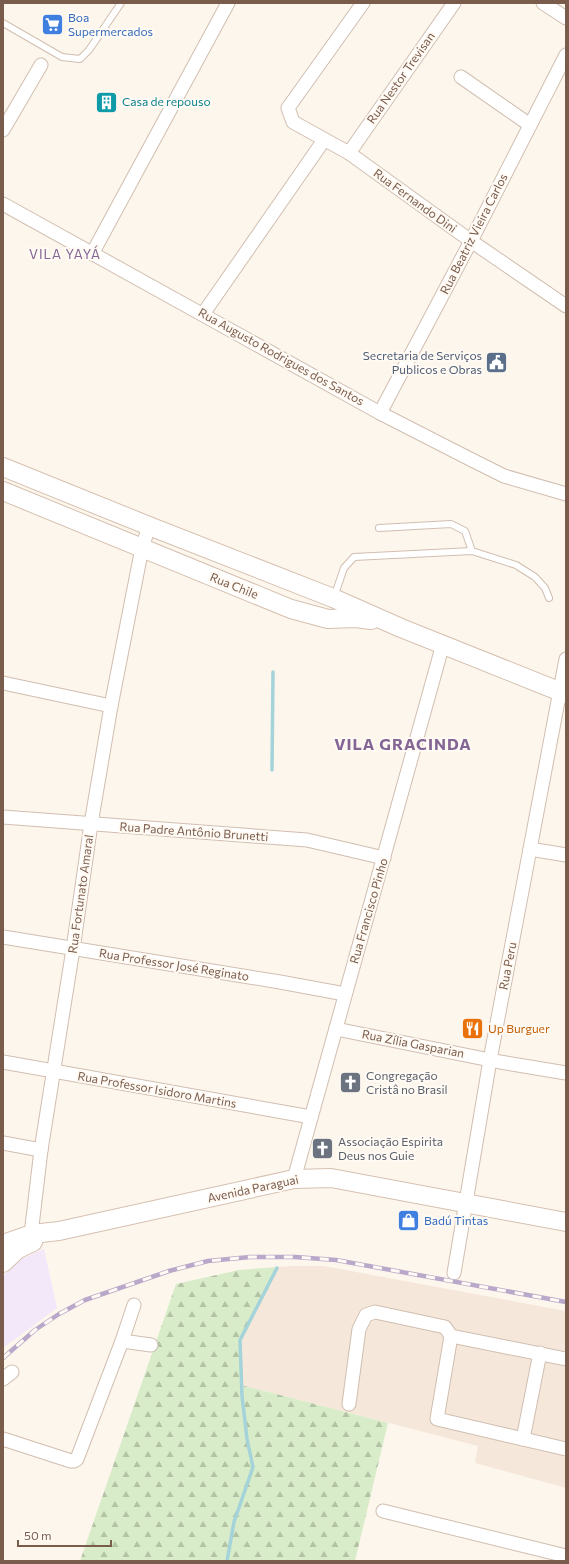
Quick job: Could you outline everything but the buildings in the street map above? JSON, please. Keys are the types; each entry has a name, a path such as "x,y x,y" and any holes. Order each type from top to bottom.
{"main road":[{"name":"Rua Chile","path":"3,467 334,598 401,628 563,693"},
{"name":"Rua Chile","path":"3,491 291,609 328,619 365,618 401,628"},
{"path":"328,619 338,614 338,605 334,598"},
{"name":"Avenida Paraguai","path":"3,1244 294,1178 331,1178 566,1222"},
{"name":"Avenida Paraguai","path":"3,1262 34,1237"}],"street":[{"path":"92,254 228,3"},
{"name":"Rua Fernando Dini","path":"363,3 288,108 293,122 349,153 471,241 566,306"},
{"name":"Rua Nestor Trevisan","path":"349,153 454,3"},
{"path":"543,3 566,18"},
{"name":"Rua Beatriz Vieira Carlos","path":"380,413 471,241 566,55"},
{"path":"3,130 41,65"},
{"path":"461,77 530,125"},
{"path":"203,314 324,140"},
{"name":"Rua Augusto Rodrigues dos Santos","path":"3,204 380,413 504,476 566,494"},
{"path":"142,548 149,526"},
{"name":"Rua Fortunato Amaral","path":"34,1237 32,1226 41,1150 73,949 90,824 111,706 142,548"},
{"name":"Rua Francisco Pinho","path":"294,1178 443,644"},
{"name":"Rua Peru","path":"454,1273 490,1060 530,849 563,693 566,659"},
{"path":"3,683 111,706"},
{"name":"Rua Padre Antônio Brunetti","path":"3,817 306,840 384,858"},
{"path":"530,849 566,855"},
{"name":"Rua Professor José Reginato","path":"3,937 345,994"},
{"name":"Rua Zília Gasparian","path":"336,1029 490,1060 566,1073"},
{"name":"Rua Professor Isidoro Martins","path":"3,1062 311,1117"},
{"path":"3,1143 41,1150"},
{"path":"3,1439 74,1461 77,1459 122,1341 134,1305"},
{"path":"349,1404 359,1329 366,1314 375,1312 445,1327 451,1336 437,1419 566,1450"},
{"path":"451,1336 566,1359"},
{"path":"122,1341 151,1345"},
{"path":"523,1439 540,1353"},
{"path":"383,1511 566,1556"}],"lane":[{"path":"3,22 62,57 80,60 89,50 121,3"},
{"path":"379,528 451,524 465,531 472,551"},
{"path":"334,598 344,568 354,557 472,551 516,565 535,577 545,588 549,598"}],"shaded area":[{"path":"44,1249 57,1308 3,1348 3,1276 21,1259"},
{"path":"324,1266 566,1311 566,1488 475,1463 478,1446 241,1385 240,1340 278,1267"}],"green space":[{"path":"278,1267 240,1340 241,1385 388,1423 355,1561 80,1561 176,1284 239,1270"}],"waterway":[{"path":"272,770 273,672"},
{"path":"227,1561 234,1522 253,1467 247,1439 242,1396 240,1340 277,1268"}],"railway":[{"path":"3,1358 35,1330 59,1314 85,1300 169,1271 208,1261 250,1257 295,1257 336,1260 566,1302"}],"place":[{"name":"Boa Supermercados","path":"53,25"},
{"name":"Casa de repouso","path":"107,102"},
{"name":"Secretaria de Serviços Publicos e Obras","path":"497,363"},
{"name":"Up Burguer","path":"473,1029"},
{"name":"Congregação Cristâ no Brasil","path":"350,1083"},
{"name":"Associação Espirita Deus nos Guie","path":"322,1149"},
{"name":"Badú Tintas","path":"408,1221"}],"district":[{"name":"VILA YAYÁ","path":"65,254"},
{"name":"VILA GRACINDA","path":"403,744"}]}
